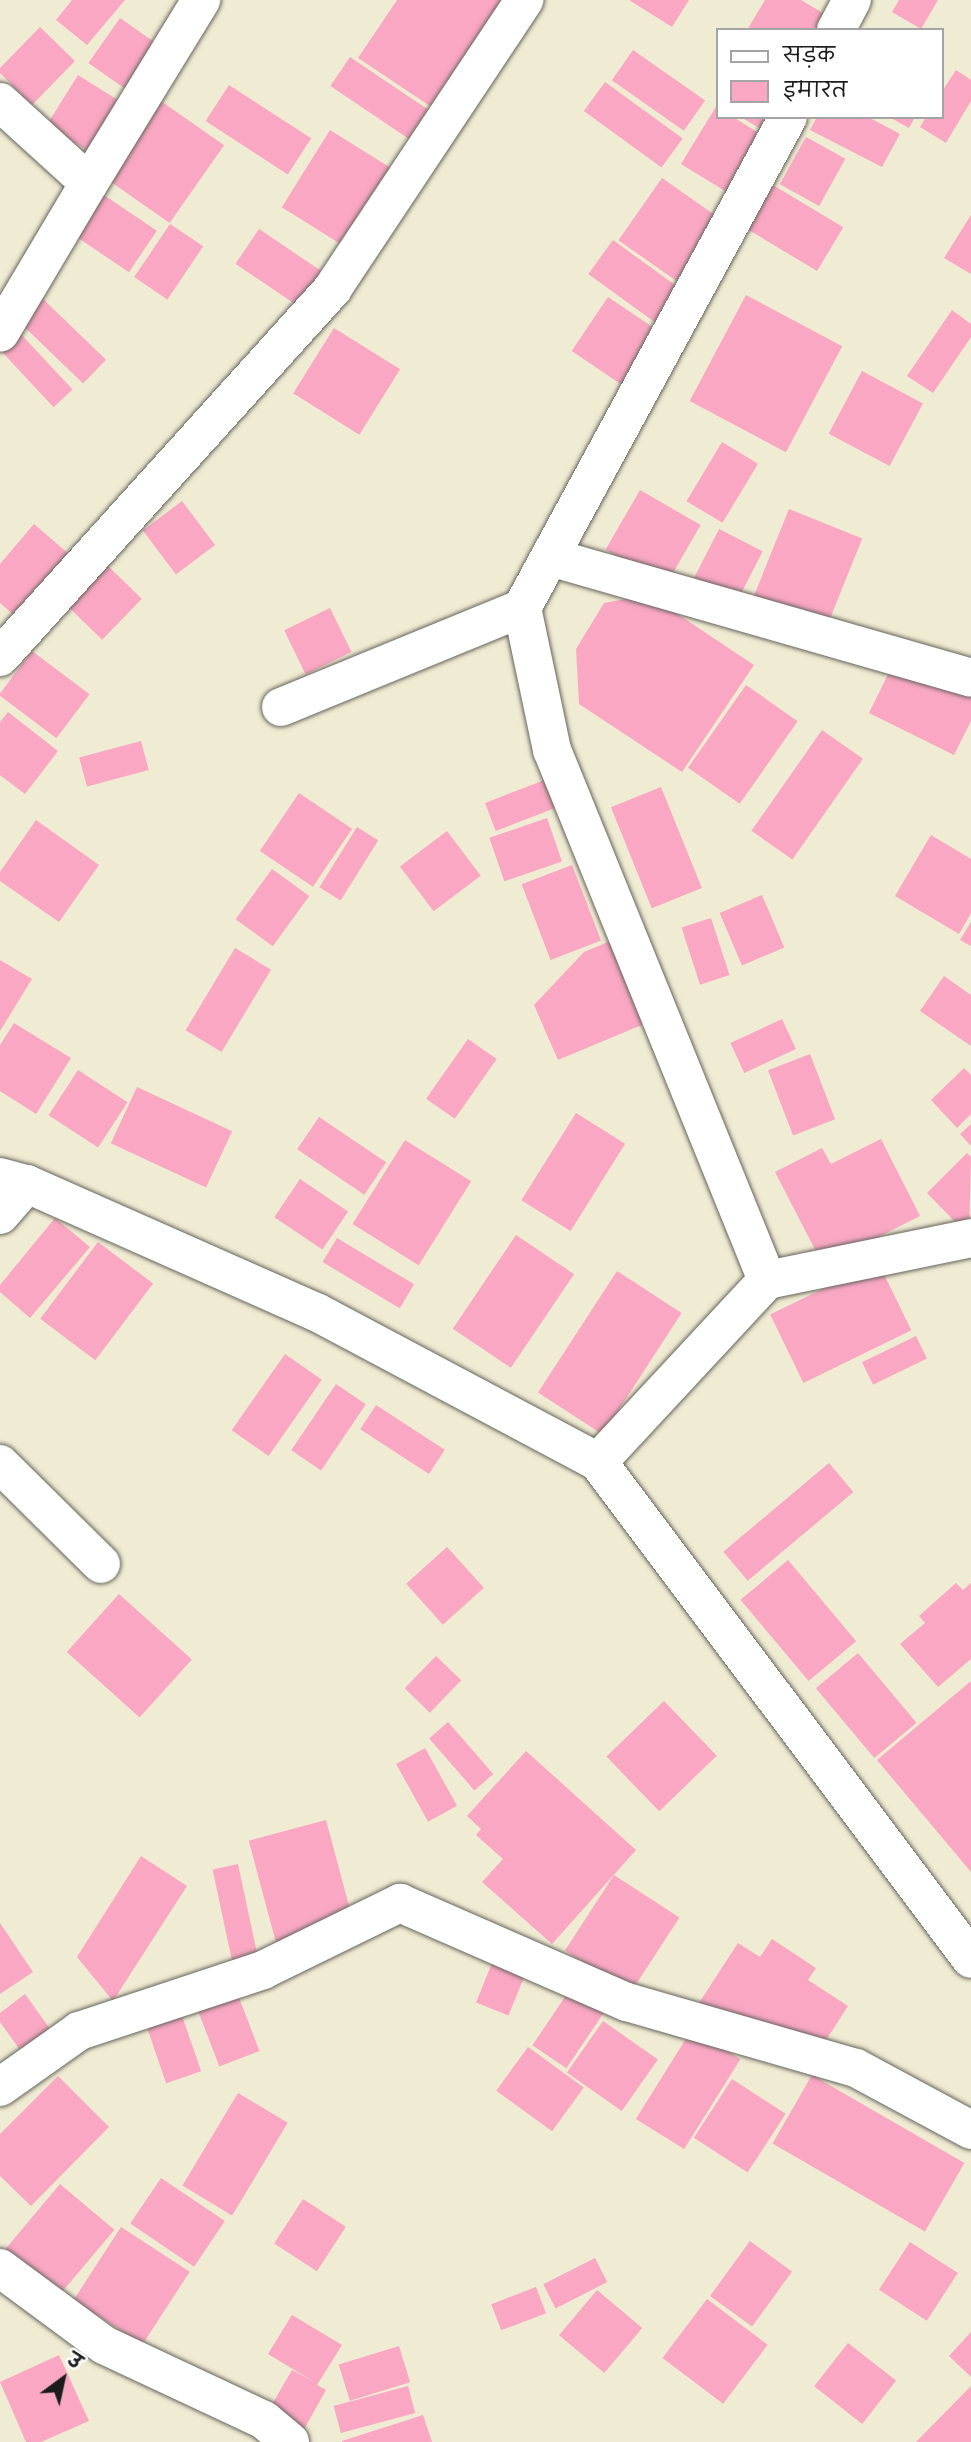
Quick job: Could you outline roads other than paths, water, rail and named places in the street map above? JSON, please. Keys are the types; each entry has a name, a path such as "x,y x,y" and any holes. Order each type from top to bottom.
{"street":[{"path":"0,332 201,0"},
{"path":"0,657 326,297 364,247 524,0"},
{"path":"837,28 852,0"},
{"path":"0,102 89,183"},
{"path":"281,707 522,608 787,119"},
{"path":"551,557 971,678"},
{"path":"522,608 552,750 767,1280"},
{"path":"0,1215 13,1180 318,1313 598,1462 968,1949"},
{"path":"598,1462 767,1280 971,1238"},
{"path":"0,1464 101,1564"},
{"path":"0,2087 79,2031 263,1970 401,1902 627,2002 856,2068 971,2130"},
{"path":"0,2268 104,2345 264,2420 290,2442"}]}
